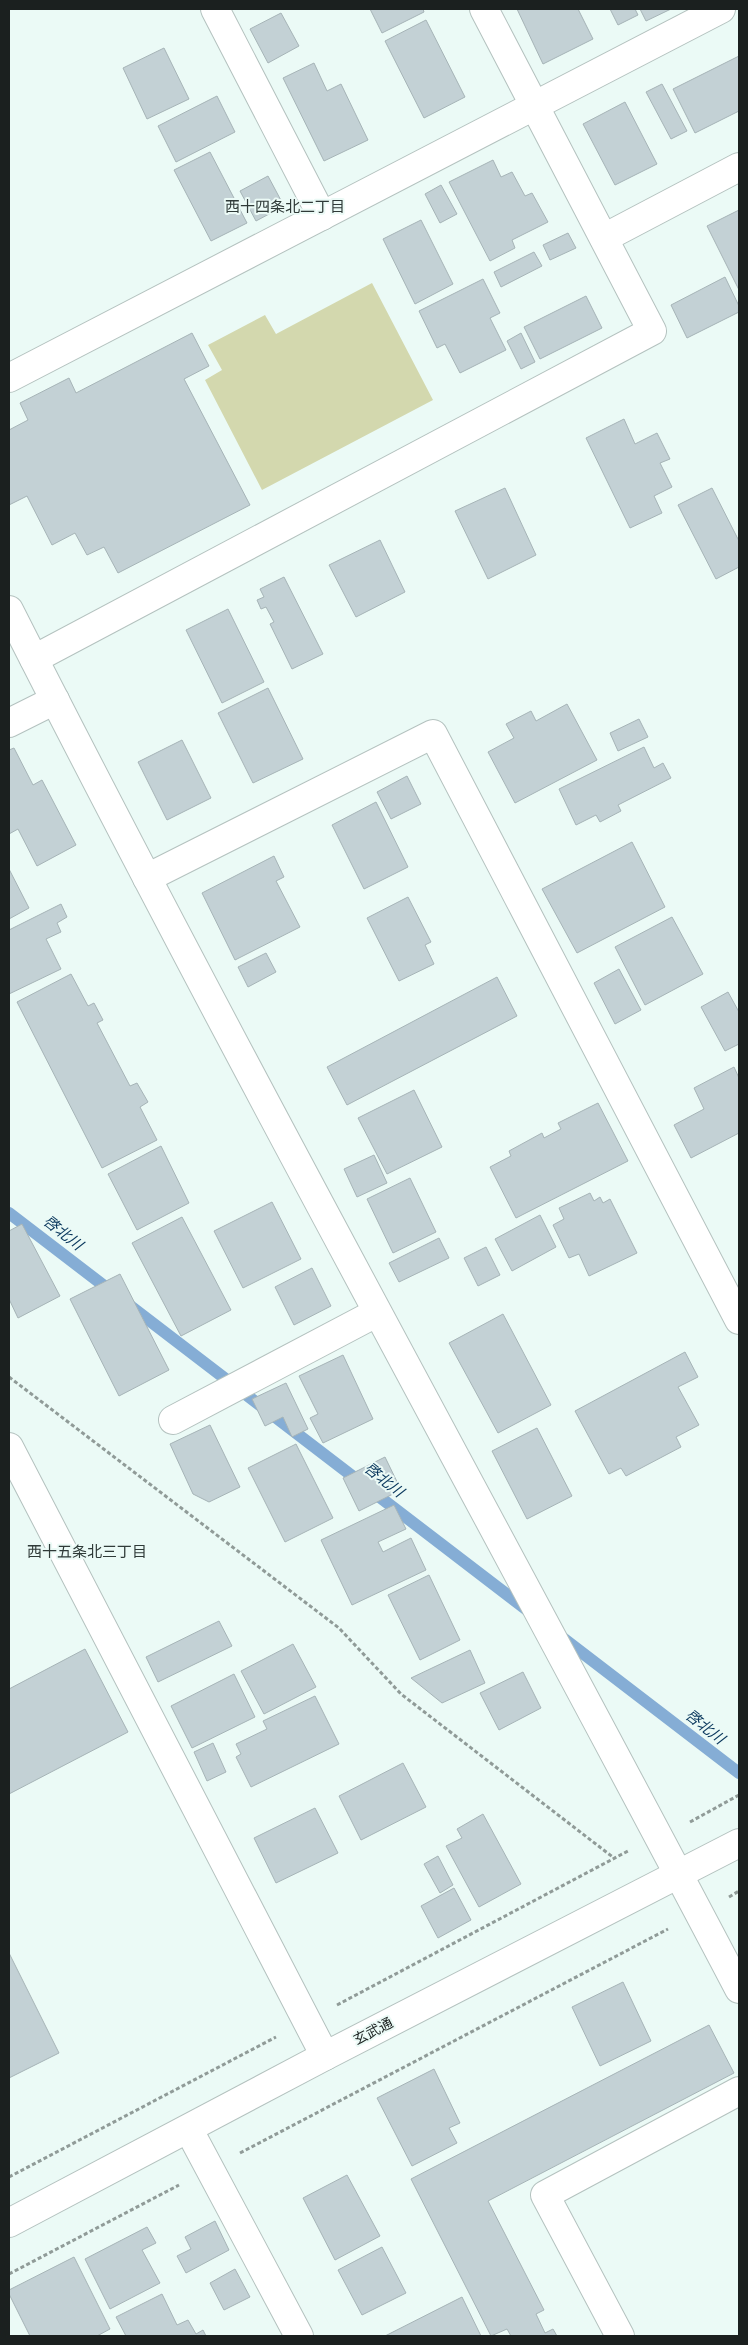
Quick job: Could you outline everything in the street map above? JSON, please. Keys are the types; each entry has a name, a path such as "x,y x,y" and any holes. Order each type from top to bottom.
{"street":[{"path":"215,9 322,216"},
{"path":"34,659 652,331 484,9"},
{"path":"9,378 721,9"},
{"path":"604,238 739,167"},
{"path":"9,610 147,878 376,1313 700,1913 739,1989"},
{"path":"9,723 55,700"},
{"path":"147,878 433,734 739,1320"},
{"path":"173,1420 376,1313"},
{"path":"9,1447 325,2056"},
{"name":"玄武通","path":"9,2223 189,2130 325,2056 739,1843"},
{"path":"620,2336 545,2195 739,2091"},
{"path":"189,2130 299,2336"}],"path":[{"path":"9,1377 339,1628 401,1694 614,1858"},
{"path":"9,2274 739,1892"}],"green space":[{"path":"372,283 433,400 262,490 205,380 222,370 208,345 265,315 276,334"}],"building":[{"path":"370,9 423,9 424,12 382,33"},
{"path":"517,9 578,9 593,39 543,64"},
{"path":"610,9 635,9 638,15 618,25"},
{"path":"640,9 671,9 646,21"},
{"path":"281,13 299,46 268,63 250,29"},
{"path":"426,20 465,97 424,118 385,41"},
{"path":"164,48 189,99 147,119 123,68"},
{"path":"739,56 739,111 695,133 673,89"},
{"path":"314,63 327,91 341,84 368,140 324,161 283,78"},
{"path":"662,84 687,131 671,139 646,92"},
{"path":"217,96 235,132 176,162 158,126"},
{"path":"625,102 657,164 615,185 583,124"},
{"path":"210,152 247,223 211,241 174,170"},
{"path":"493,160 501,177 512,172 525,196 532,193 548,222 512,240 515,248 490,261 449,182"},
{"path":"268,176 284,206 256,221 240,191"},
{"path":"441,185 457,214 440,223 425,194"},
{"path":"739,210 739,290 707,226"},
{"path":"421,220 453,284 415,304 383,239"},
{"path":"568,233 576,248 550,260 543,245"},
{"path":"534,252 542,266 501,287 494,272"},
{"path":"725,277 739,306 739,312 687,338 671,305"},
{"path":"483,279 500,313 490,318 506,350 460,373 445,344 437,348 419,311"},
{"path":"586,296 602,328 540,359 524,327"},
{"path":"192,333 209,366 184,379 250,505 118,573 104,547 87,555 75,533 52,545 27,496 9,505 9,430 28,420 20,403 69,378 76,393"},
{"path":"521,333 535,362 521,369 507,341"},
{"path":"624,419 635,444 657,433 670,459 660,463 672,487 654,496 662,513 630,528 586,438"},
{"path":"505,488 536,555 488,579 455,511"},
{"path":"712,488 739,541 739,567 716,579 678,505"},
{"path":"380,540 405,592 356,617 329,565"},
{"path":"284,577 323,654 292,669 270,624 274,622 266,607 261,609 257,600 264,597 260,589"},
{"path":"228,609 264,682 222,703 186,630"},
{"path":"268,688 303,759 253,783 218,713"},
{"path":"567,704 597,760 515,803 488,752 514,738 506,724 531,711 536,721"},
{"path":"639,719 648,737 618,751 610,733"},
{"path":"182,740 211,798 167,820 138,762"},
{"path":"644,747 654,768 663,763 671,778 618,805 621,811 600,822 596,815 576,825 559,789"},
{"path":"14,748 33,785 42,780 76,845 37,866 18,829 9,834 9,750"},
{"path":"407,776 421,804 391,819 377,792"},
{"path":"376,802 408,867 364,889 332,825"},
{"path":"632,842 665,907 577,953 542,889"},
{"path":"274,856 284,877 276,881 300,927 235,960 202,893"},
{"path":"9,869 29,908 9,919"},
{"path":"408,897 431,942 425,945 434,964 399,981 367,918"},
{"path":"61,904 67,917 57,923 61,932 46,939 61,969 9,994 9,930"},
{"path":"672,917 703,974 645,1005 615,947"},
{"path":"266,953 276,972 248,987 238,967"},
{"path":"619,969 641,1010 615,1024 594,983"},
{"path":"71,974 88,1006 94,1003 103,1020 97,1023 130,1086 137,1083 148,1102 140,1107 157,1140 102,1168 17,1002"},
{"path":"497,977 517,1016 347,1105 327,1067"},
{"path":"728,992 739,1012 739,1044 725,1051 701,1007"},
{"path":"734,1067 739,1078 739,1133 691,1158 674,1125 704,1109 694,1088"},
{"path":"414,1090 442,1147 387,1174 358,1118"},
{"path":"598,1103 628,1161 516,1218 490,1167 511,1156 509,1151 542,1133 544,1138 561,1129 558,1123"},
{"path":"161,1146 189,1203 137,1230 108,1174"},
{"path":"374,1155 387,1183 357,1197 344,1169"},
{"path":"410,1178 436,1232 393,1253 367,1199"},
{"path":"590,1193 594,1201 600,1197 603,1203 610,1199 637,1253 589,1276 579,1254 569,1258 553,1225 564,1219 559,1208"},
{"path":"272,1202 301,1259 243,1288 214,1231"},
{"path":"540,1215 556,1247 512,1271 495,1239"},
{"path":"182,1217 231,1310 181,1336 132,1243"},
{"path":"22,1224 60,1296 18,1318 9,1299 9,1231"},
{"path":"439,1238 449,1258 399,1282 389,1263"},
{"path":"486,1247 500,1275 478,1286 464,1258"},
{"path":"312,1268 331,1306 294,1325 275,1287"},
{"path":"120,1274 169,1370 119,1396 70,1299"},
{"path":"503,1314 551,1405 498,1433 449,1343"},
{"path":"685,1352 698,1377 678,1387 699,1425 676,1437 681,1447 626,1476 621,1468 609,1474 575,1411"},
{"path":"343,1355 373,1419 323,1443 310,1418 318,1414 299,1376"},
{"path":"286,1383 308,1429 292,1437 283,1417 265,1426 252,1399"},
{"path":"210,1425 240,1487 209,1502 193,1494 170,1444"},
{"path":"537,1428 572,1496 527,1519 492,1451"},
{"path":"296,1444 333,1518 285,1542 248,1468"},
{"path":"385,1457 401,1490 359,1511 343,1478"},
{"path":"394,1505 406,1529 378,1542 383,1552 411,1538 426,1570 352,1605 321,1540"},
{"path":"429,1575 460,1640 420,1660 388,1595"},
{"path":"219,1621 232,1646 158,1682 146,1657"},
{"path":"293,1644 316,1687 264,1714 241,1671"},
{"path":"85,1649 128,1732 9,1794 9,1689"},
{"path":"470,1650 485,1683 442,1703 411,1678"},
{"path":"523,1672 541,1708 499,1730 480,1693"},
{"path":"234,1674 255,1717 192,1748 171,1706"},
{"path":"315,1696 339,1744 251,1787 236,1757 241,1754 236,1744 267,1729 263,1721"},
{"path":"213,1743 226,1772 207,1781 194,1752"},
{"path":"403,1763 426,1807 361,1840 339,1796"},
{"path":"315,1808 338,1853 276,1883 254,1838"},
{"path":"483,1814 521,1884 479,1907 446,1846 462,1838 457,1829"},
{"path":"438,1856 453,1885 440,1893 424,1864"},
{"path":"454,1888 471,1920 438,1938 421,1906"},
{"path":"9,1953 59,2053 9,2078"},
{"path":"623,1982 651,2041 600,2066 572,2007"},
{"path":"709,2025 734,2073 488,2201 544,2310 536,2314 545,2333 553,2329 557,2336 511,2336 507,2329 491,2336 411,2179"},
{"path":"434,2069 460,2123 449,2128 457,2143 412,2166 377,2098"},
{"path":"347,2175 380,2236 335,2260 303,2198"},
{"path":"215,2221 229,2250 186,2273 177,2256 191,2249 185,2237"},
{"path":"147,2227 156,2243 142,2250 160,2283 110,2309 85,2259"},
{"path":"382,2247 406,2293 362,2315 338,2270"},
{"path":"74,2257 110,2329 97,2336 30,2336 9,2294 9,2290"},
{"path":"235,2269 250,2297 224,2310 210,2283"},
{"path":"162,2294 177,2325 188,2320 196,2334 203,2330 206,2336 126,2336 116,2317"},
{"path":"462,2297 481,2336 385,2336"}],"waterway":[{"name":"啓北川","path":"9,1213 531,1613"},
{"name":"啓北川","path":"559,1635 739,1773"}],"district":[{"name":"西十四条北二丁目","path":"285,207"},
{"name":"西十五条北三丁目","path":"87,1552"}]}
